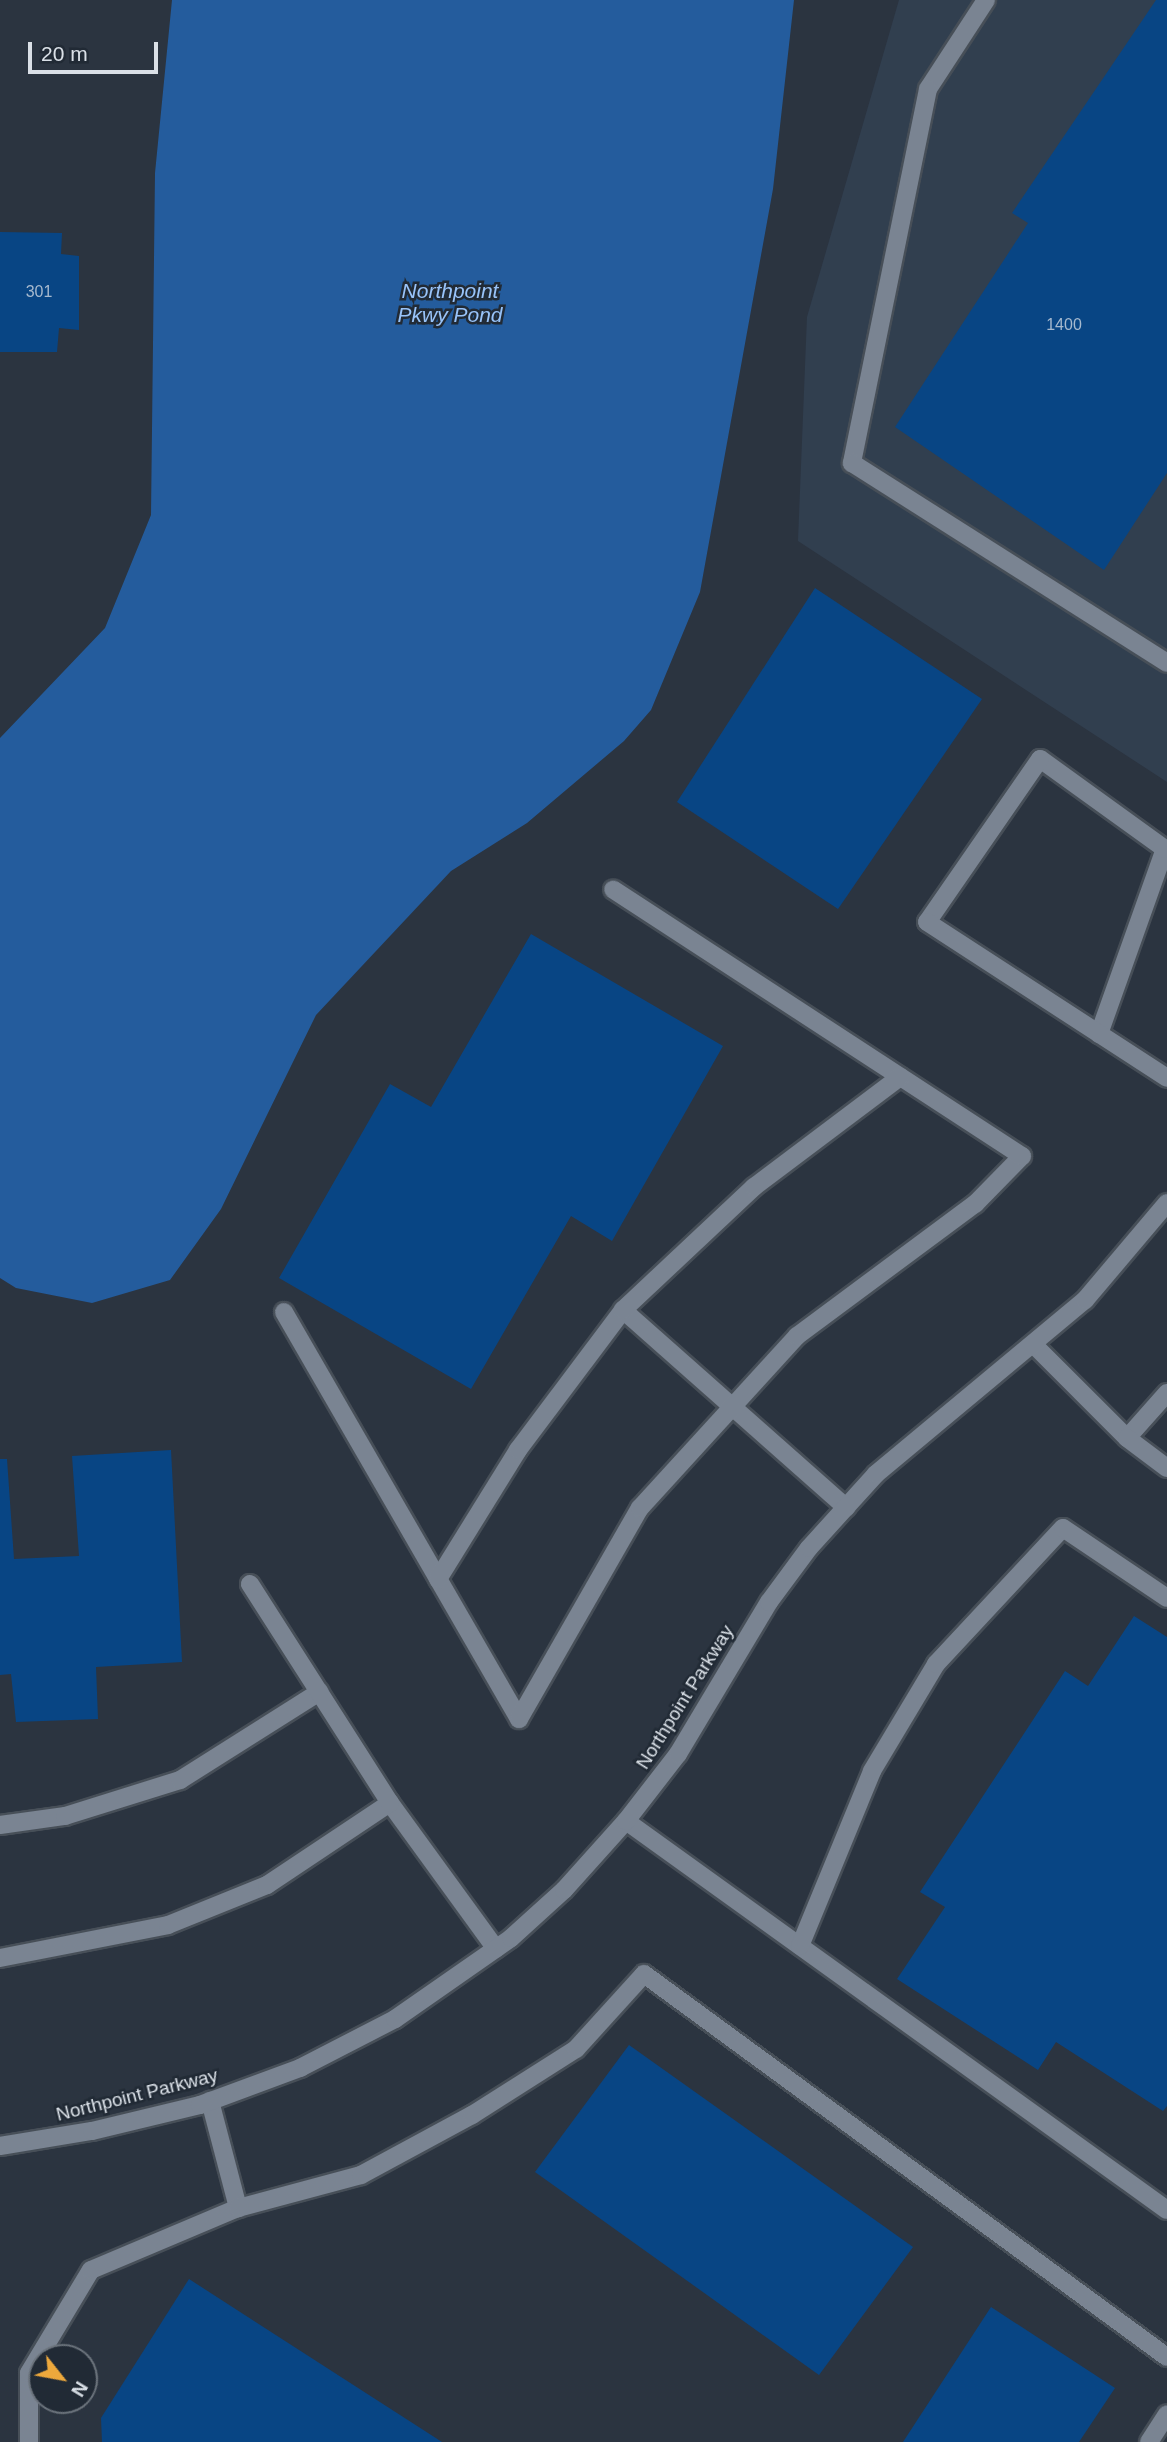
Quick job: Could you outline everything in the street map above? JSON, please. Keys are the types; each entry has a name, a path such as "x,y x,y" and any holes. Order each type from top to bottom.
{"street":[{"path":"986,0 928,89 852,463 1167,663"},
{"path":"1099,1034 1165,849 1040,759 926,922 1099,1034 1167,1078"},
{"path":"284,1312 519,1719 640,1508 797,1336 975,1204 1022,1156 613,889"},
{"path":"438,1579 518,1450 623,1310 754,1188 900,1077"},
{"name":"Northpoint Parkway","path":"0,2146 92,2131 211,2101 300,2068 395,2019 496,1949 564,1890 626,1821 678,1754 769,1602 846,1507 886,1466 1035,1346 1085,1300 1167,1203"},
{"path":"623,1310 846,1507"},
{"path":"1035,1346 1127,1438 1167,1468"},
{"path":"1127,1438 1167,1393"},
{"path":"800,1946 872,1771 936,1664 1063,1528 1167,1598"},
{"path":"250,1584 390,1803 496,1949"},
{"path":"0,1825 65,1816 180,1780 319,1692"},
{"path":"0,1958 168,1925 267,1885 390,1803"},
{"path":"626,1821 1167,2210"},
{"path":"29,2442 29,2373 92,2270 238,2208 361,2175 472,2115 576,2049 644,1974 1167,2357"},
{"path":"211,2101 238,2208"},
{"path":"1149,2442 1167,2414"}],"shaded area":[{"path":"899,0 1167,0 1167,782 798,541 807,317"}],"water":[{"name":"Northpoint Pkwy Pond","path":"172,0 794,0 773,189 700,592 651,710 624,741 527,823 451,871 316,1015 221,1209 170,1280 92,1303 16,1288 0,1278 0,738 105,628 151,515 155,173"}],"building":[{"path":"1156,0 1167,0 1167,473 1104,570 895,427 1028,223 1012,213"},
{"path":"0,232 62,233 61,254 79,256 79,330 59,328 57,352 0,352"},
{"path":"815,588 982,699 838,909 677,802"},
{"path":"531,934 723,1046 612,1241 571,1216 471,1389 279,1278 390,1084 431,1107"},
{"path":"171,1450 182,1662 96,1667 98,1719 16,1722 11,1674 0,1675 0,1459 7,1459 14,1559 79,1556 72,1456"},
{"path":"1134,1616 1167,1637 1167,2106 1163,2111 1056,2042 1038,2070 897,1979 945,1907 920,1892 1065,1671 1088,1686"},
{"path":"629,2045 913,2247 819,2375 535,2172"},
{"path":"189,2279 442,2442 102,2442 101,2418"},
{"path":"991,2307 1115,2388 1079,2442 903,2442"}]}
